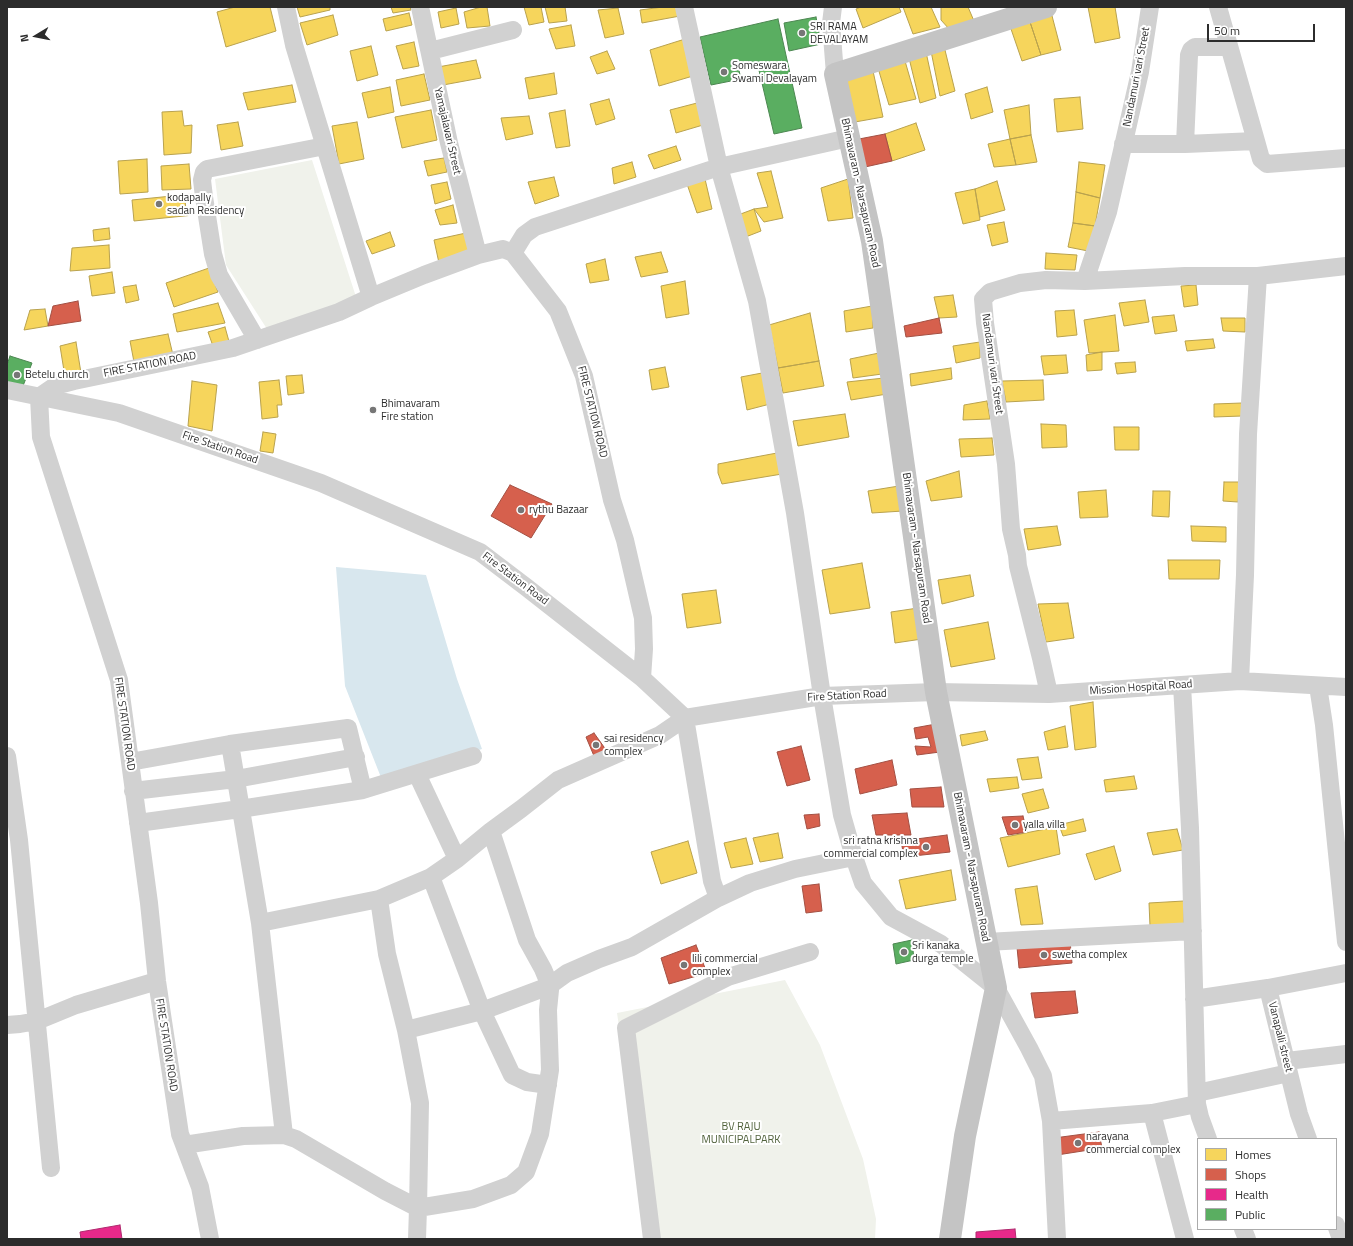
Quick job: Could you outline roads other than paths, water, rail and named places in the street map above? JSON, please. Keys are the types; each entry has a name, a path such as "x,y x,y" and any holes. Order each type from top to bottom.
{"main road":[{"path":"835,74 1046,7"},
{"name":"Bhimavaram - Narsapuram Road","path":"835,74 872,241 936,692 996,988 965,1136 950,1239"}],"street":[{"path":"286,7 294,45 371,297"},
{"name":"Yamajalavari Street","path":"420,7 448,143 478,255"},
{"path":"684,7 719,167 757,301 795,513 822,696 842,815 854,857 863,883 891,917 941,944 996,988 1029,1048 1043,1076 1051,1121 1057,1239"},
{"path":"833,7 831,23 835,74"},
{"name":"Nandamuri vari Street","path":"1049,694 1018,566 1011,522 1006,464 985,323 983,299 990,292 1020,283 1046,280 1085,281 1108,212 1140,72 1150,7"},
{"path":"1218,7 1228,47 1261,159 1268,164 1346,158"},
{"path":"430,51 513,30"},
{"path":"1185,144 1189,55 1191,50 1196,47 1228,47"},
{"path":"513,253 524,235 535,227 719,167 849,138"},
{"path":"1123,144 1185,144 1256,141"},
{"path":"257,340 219,275 213,254 204,197 202,180 204,172 207,169 325,146"},
{"name":"FIRE STATION ROAD","path":"210,1239 200,1187 180,1134 157,981 119,680 41,437 39,396 55,386 74,381 233,348 339,312 424,275 478,255 502,249 513,253 558,311 584,376 612,500 625,540 642,618 644,649 642,678"},
{"path":"1085,281 1185,276 1258,276 1346,266"},
{"path":"1240,681 1245,575 1248,434 1258,276"},
{"name":"Fire Station Road","path":"7,390 119,413 321,483 480,552 642,678 686,718 822,696 936,692"},
{"name":"Mission Hospital Road","path":"936,692 1049,694 1240,681 1346,687"},
{"path":"1182,686 1189,820 1197,1098 1200,1117 1208,1138"},
{"path":"1318,686 1325,733 1346,942"},
{"path":"260,923 379,899 431,877 458,859 491,831 558,780 660,735 686,718 712,881 718,898"},
{"path":"130,762 230,744 348,728 363,790"},
{"path":"230,744 260,923 284,1134"},
{"path":"7,756 19,840 51,1168"},
{"path":"138,823 363,790 473,756"},
{"path":"133,792 236,778 356,757"},
{"path":"417,774 458,859"},
{"path":"184,1145 243,1136 284,1134 296,1139 385,1191 418,1208 473,1199 511,1185 526,1172 540,1134 550,1070 548,1010 550,997 549,986 543,969 528,940 491,831"},
{"path":"406,1030 482,1011 549,986 567,973 599,958 632,947 718,898 750,883 795,868 854,857"},
{"path":"431,877 482,1011 512,1076 527,1082 548,1085"},
{"path":"379,899 387,954 406,1030 420,1103 417,1239"},
{"path":"986,942 1192,931"},
{"path":"652,1239 626,1028 728,977 810,952"},
{"name":"Vanapalli street","path":"1308,1138 1300,1114 1268,988 1346,973"},
{"path":"7,1025 37,1021 76,1005 157,981"},
{"path":"1194,999 1268,988"},
{"path":"1051,1121 1152,1113 1288,1067 1346,1054"},
{"path":"1152,1113 1185,1239"},
{"path":"1337,1228 1341,1239"}],"place":[{"name":"SRI RAMA DEVALAYAM","path":"802,33"},
{"name":"Someswara Swami Devalayam","path":"724,72"},
{"name":"kodapally sadan Residency","path":"159,204"},
{"name":"Betelu church","path":"17,375"},
{"name":"Bhimavaram Fire station","path":"373,410"},
{"name":"rythu Bazaar","path":"521,510"},
{"name":"sai residency complex","path":"596,745"},
{"name":"yalla villa","path":"1015,825"},
{"name":"sri ratna krishna commercial complex","path":"926,847"},
{"name":"Sri kanaka durga temple","path":"904,952"},
{"name":"swetha complex","path":"1044,955"},
{"name":"lili commercial complex","path":"684,965"},
{"name":"narayana commercial complex","path":"1078,1143"}],"park label":[{"name":"BV RAJU MUNICIPALPARK","path":"741,1133"}]}
